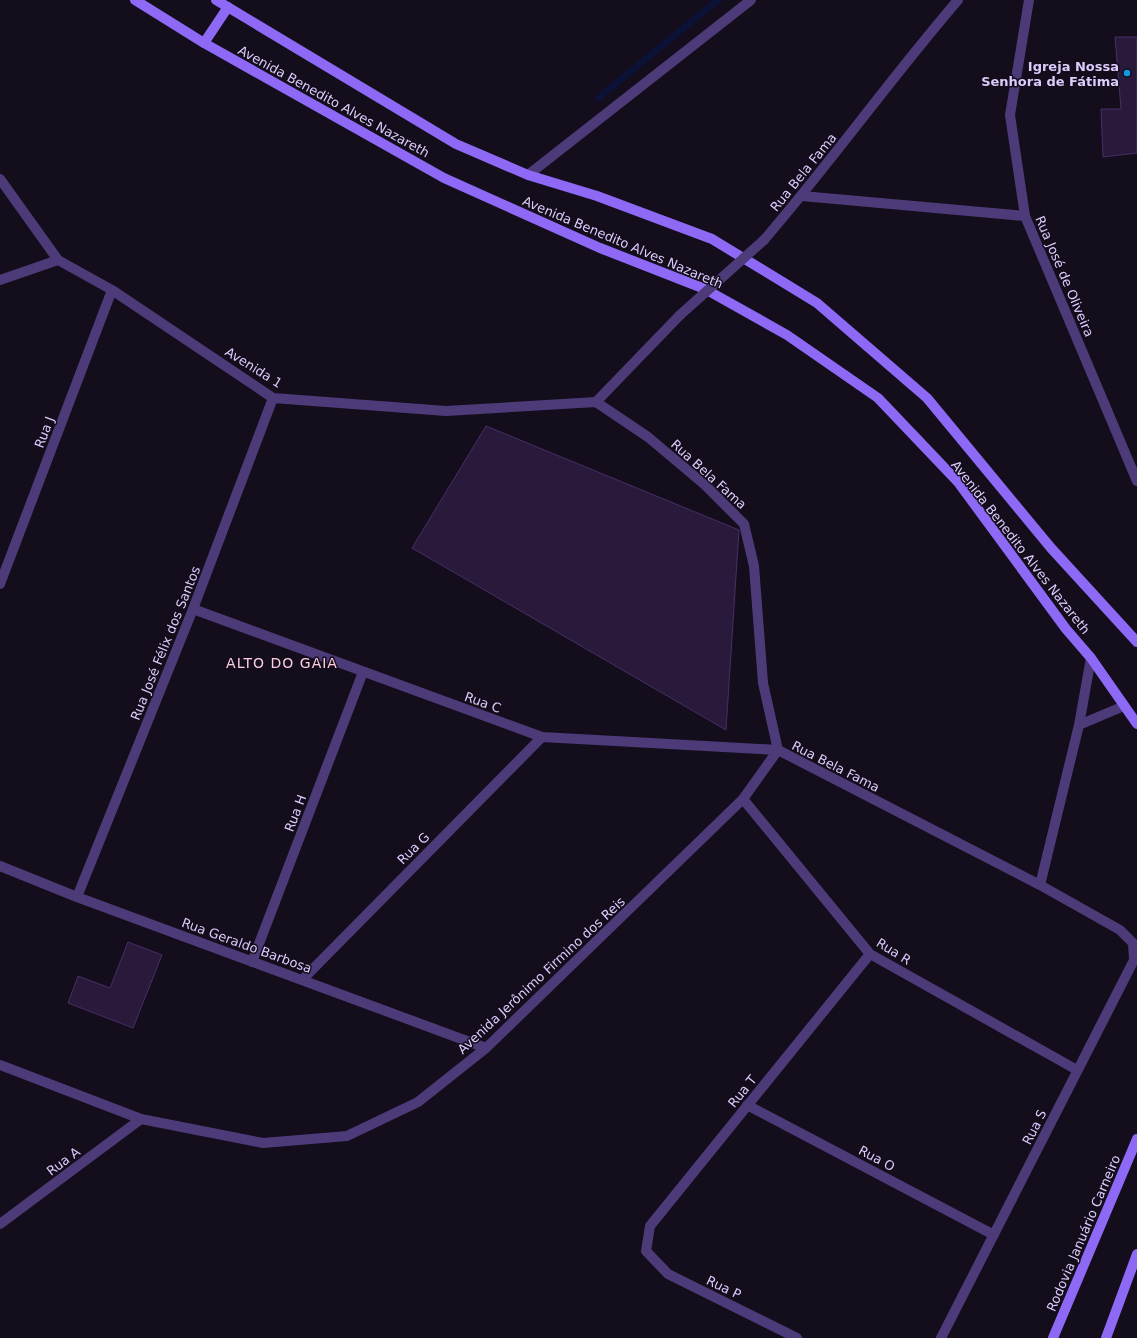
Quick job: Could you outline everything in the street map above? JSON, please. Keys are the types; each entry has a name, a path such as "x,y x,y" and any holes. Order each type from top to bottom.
{"main road":[{"name":"Avenida Benedito Alves Nazareth","path":"135,0 204,43 444,178 600,248 705,289 800,344 878,398 958,482 1066,629 1091,658 1137,724"},
{"name":"Avenida Benedito Alves Nazareth","path":"216,0 456,144 528,175 597,196 712,240 817,303 927,398 1051,548 1137,642"},
{"path":"204,43 228,7"},
{"name":"Rodovia Januário Carneiro","path":"1053,1338 1137,1139"},
{"path":"1106,1338 1137,1254"}],"street":[{"path":"528,175 751,0"},
{"name":"Rua Bela Fama","path":"958,0 921,43 802,196 764,240 680,315 596,402 648,437 705,485 744,524 754,566 763,683 778,750 1040,885 1120,930"},
{"name":"Rua José de Oliveira","path":"1029,0 1010,115 1025,216 1137,481"},
{"path":"0,179 58,260 0,280"},
{"path":"802,196 1025,216"},
{"name":"Avenida 1","path":"58,260 112,290 274,398 446,411 596,402"},
{"name":"Rua J","path":"0,584 112,290"},
{"name":"Rua José Félix dos Santos","path":"77,897 193,610 274,398"},
{"name":"Rua C","path":"193,610 542,737 778,750"},
{"path":"1040,885 1079,724 1091,658"},
{"name":"Rua H","path":"252,962 363,672"},
{"path":"1079,724 1124,706"},
{"name":"Rua G","path":"303,979 542,737"},
{"name":"Avenida Jerônimo Firmino dos Reis","path":"0,1065 141,1119 263,1143 347,1136 418,1102 486,1048 743,799 778,750"},
{"name":"Rua R","path":"743,799 870,954 1077,1070"},
{"name":"Rua Geraldo Barbosa","path":"0,866 77,897 252,962 303,979 486,1048"},
{"name":"Rua S","path":"941,1338 1134,960 1133,943 1120,930"},
{"name":"Rua T","path":"646,1252 650,1226 870,954"},
{"name":"Rua O","path":"747,1105 994,1235"},
{"name":"Rua A","path":"0,1224 141,1119"},
{"name":"Rua P","path":"646,1252 668,1274 797,1338"}],"building":[{"name":"Igreja Nossa Senhora de Fátima","path":"1115,37 1137,37 1137,153 1103,157 1101,109 1121,109"},
{"path":"486,426 739,530 726,730 412,548"},
{"path":"128,942 162,955 133,1028 68,1003 78,976 110,988"}],"waterway":[{"path":"598,98 718,0"}],"place":[{"name":"Igreja Nossa Senhora de Fátima","path":"1127,73"}],"district":[{"name":"ALTO DO GAIA","path":"282,663"}]}
